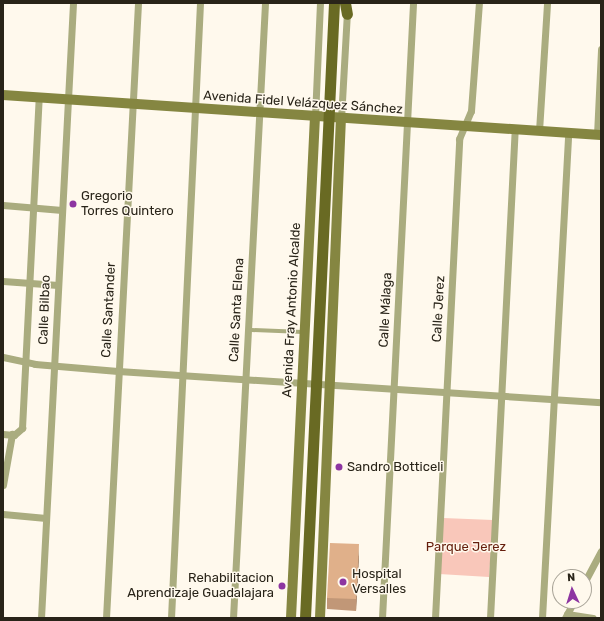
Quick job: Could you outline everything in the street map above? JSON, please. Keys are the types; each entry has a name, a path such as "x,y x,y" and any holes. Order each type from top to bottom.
{"main road":[{"name":"Avenida Fray Antonio Alcalde","path":"305,618 334,3"}],"street":[{"name":"Calle Bilbao","path":"41,618 73,3"},
{"name":"Calle Santander","path":"106,618 138,3"},
{"path":"170,618 200,3"},
{"name":"Calle Santa Elena","path":"233,618 265,3"},
{"name":"Avenida Fray Antonio Alcalde","path":"291,618 320,3"},
{"name":"Calle Málaga","path":"382,618 413,3"},
{"name":"Calle Jerez","path":"435,618 459,139 471,111 479,3"},
{"path":"539,131 547,3"},
{"path":"320,618 346,7"},
{"path":"599,135 601,49"},
{"name":"Avenida Fidel Velázquez Sánchez","path":"3,95 259,114 599,135"},
{"path":"3,434 20,432 39,98"},
{"path":"490,618 515,129"},
{"path":"542,618 555,399 568,133"},
{"path":"3,205 62,210"},
{"path":"3,281 58,285"},
{"path":"3,357 55,365 118,371 601,402"},
{"path":"4,481 12,434"},
{"path":"3,514 46,518"},
{"path":"601,545 601,551 592,568 601,568"},
{"path":"566,616 594,618"}],"lane":[{"path":"252,330 305,332"}],"green space":[{"name":"Parque Jerez","path":"443,518 493,520 489,577 439,574"}],"building":[{"name":"Hospital Versalles","path":"330,543 359,544 356,599 327,598"}],"place":[{"name":"Gregorio Torres Quintero","path":"73,204"},
{"name":"Sandro Botticeli","path":"339,467"},
{"name":"Hospital Versalles","path":"343,582"},
{"name":"Rehabilitacion Aprendizaje Guadalajara","path":"282,586"}]}
